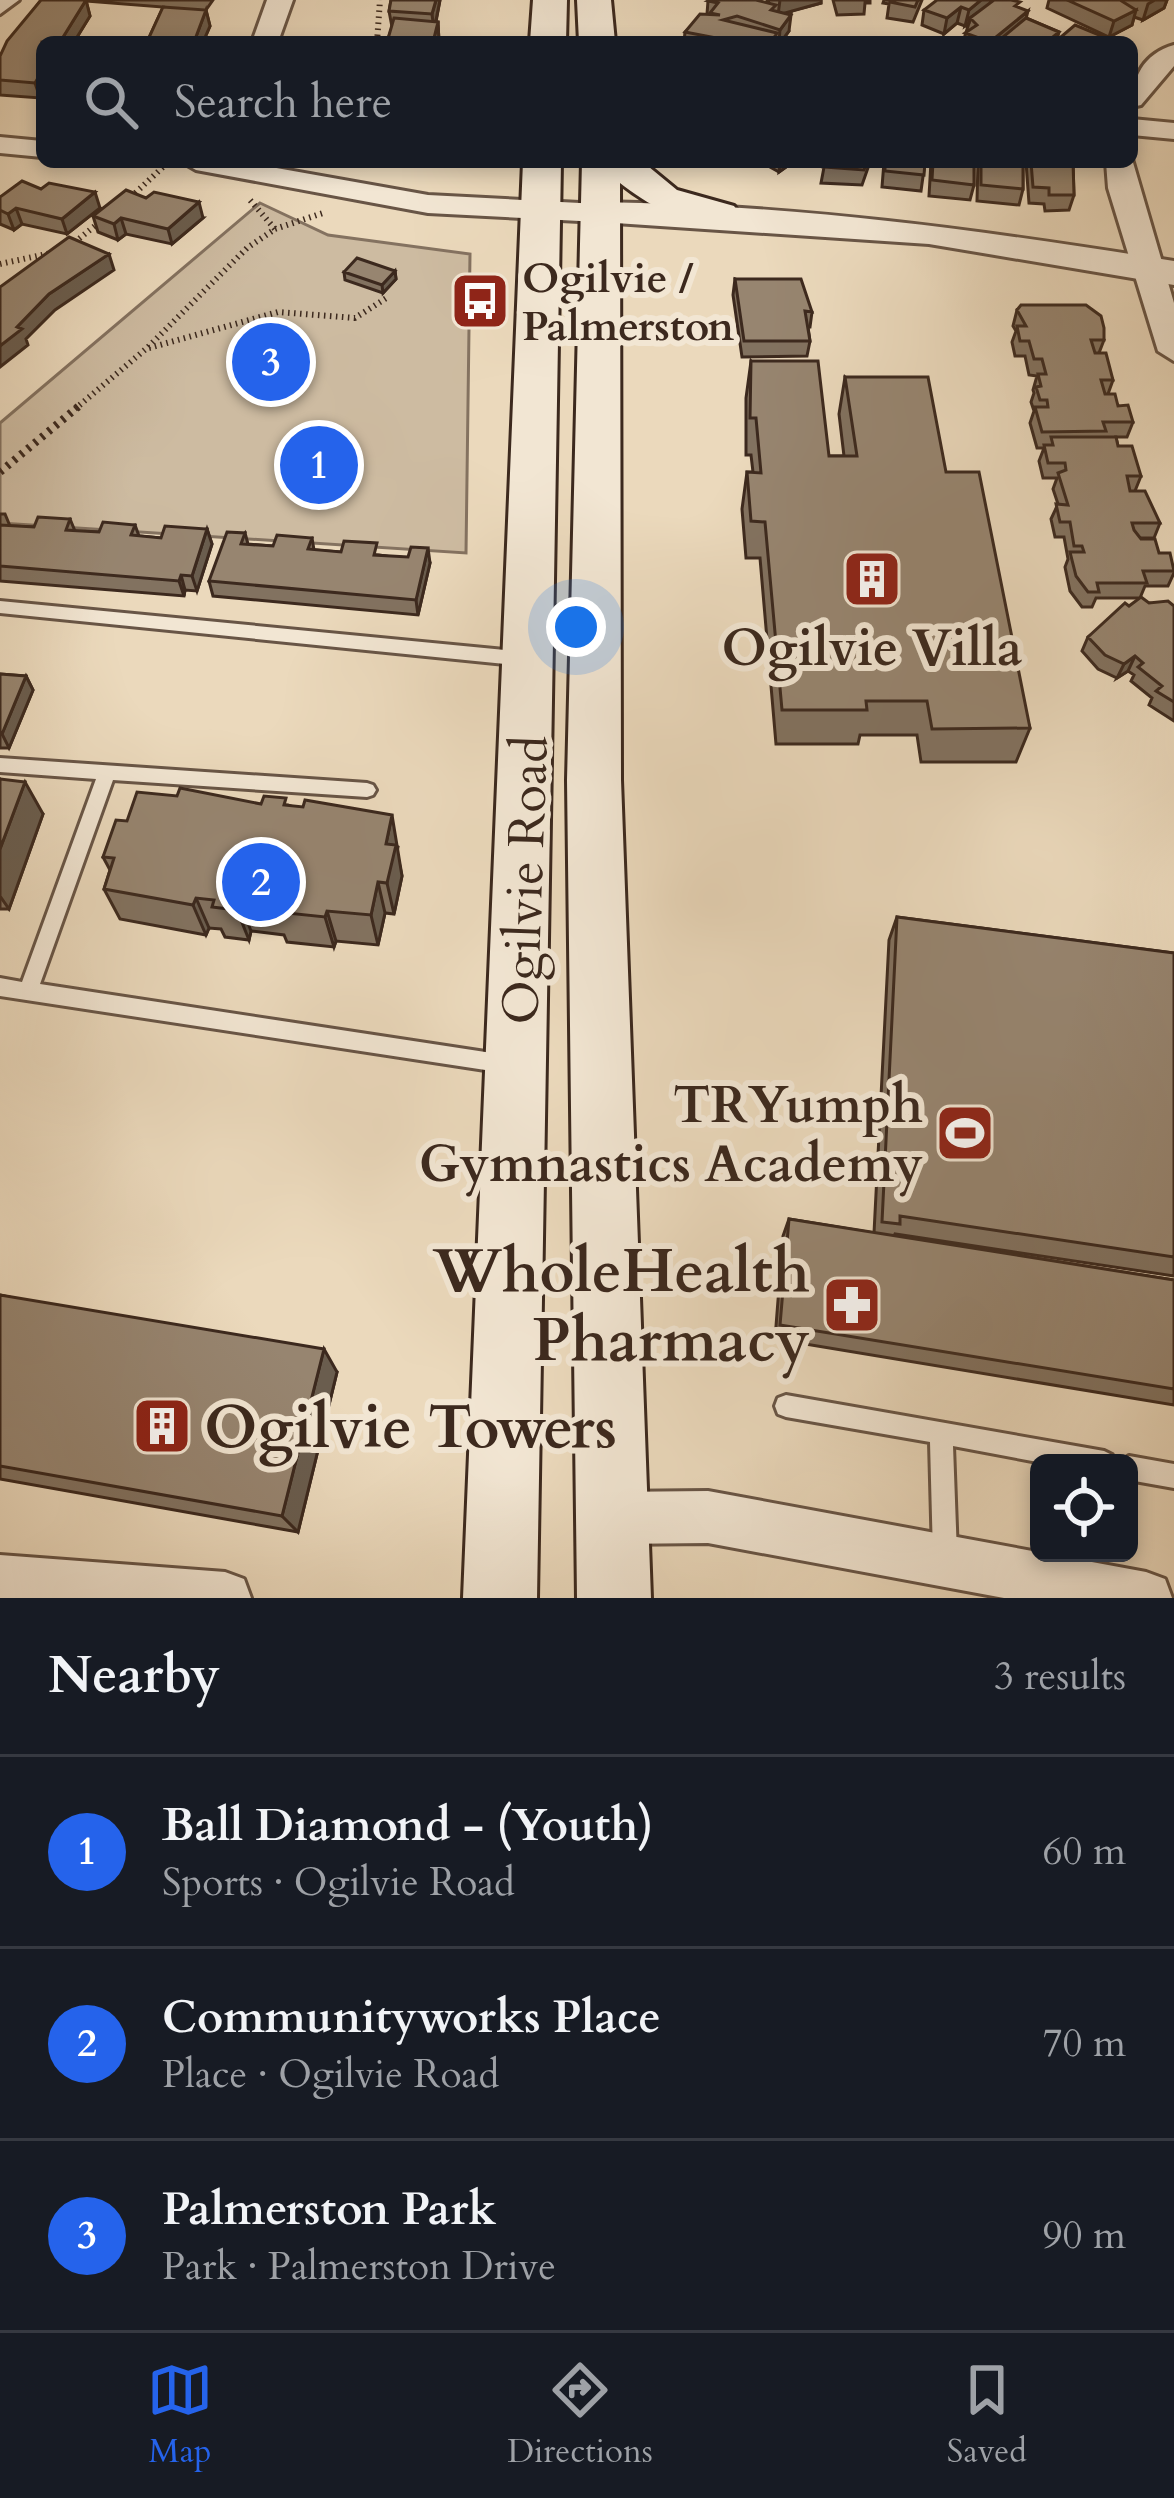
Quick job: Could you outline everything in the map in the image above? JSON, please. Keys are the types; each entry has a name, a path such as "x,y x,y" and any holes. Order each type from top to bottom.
{"main road":[{"path":"548,36 550,0"},
{"path":"594,0 597,36"},
{"name":"Ogilvie Road","path":"500,1598 542,168"},
{"name":"Ogilvie Road","path":"602,168 594,780 614,1598"},
{"path":"627,168 663,197 720,215"}],"street":[{"path":"268,36 280,0"},
{"path":"1138,91 1174,52"},
{"path":"1138,127 1174,130"},
{"path":"4,151 36,149"},
{"path":"237,168 403,221 600,225 720,215 929,233 1162,272"},
{"path":"1120,168 1122,188 1162,272 1174,352"},
{"path":"600,225 650,236 924,257 1097,263"},
{"path":"614,1518 708,1517 969,1577 1146,1598"},
{"path":"0,1581 225,1598"}],"lane":[{"path":"0,608 530,660"},
{"path":"0,765 367,790"},
{"path":"28,991 107,772"},
{"path":"0,987 519,1066"},
{"path":"786,1406 1057,1454"},
{"path":"941,1432 969,1577"},
{"path":"1138,1470 1174,1476"}],"path":[{"path":"377,36 380,0"},
{"path":"0,264 22,263 69,247 160,168"},
{"path":"249,170 237,193 254,202 275,229"},
{"path":"0,472 147,348 248,248 275,229 333,202"},
{"path":"147,348 278,313 356,318 388,297"}],"shaded area":[{"path":"260,203 328,235 470,254 466,553 0,523 0,423"}],"building":[{"path":"41,0 86,0 64,36 36,36 35,83 0,80 0,56"},
{"path":"391,0 436,0 432,14 389,11"},
{"path":"756,0 791,15 780,30 737,16 723,20 777,33 775,36 685,32 700,14 720,15 710,13 718,3 708,1"},
{"path":"890,0 918,0 915,7"},
{"path":"937,0 981,0 947,18 924,10"},
{"path":"994,0 1020,2 1015,6 1028,11 997,36 965,33 977,25 970,18"},
{"path":"1067,0 1120,0 1136,10 1114,21"},
{"path":"163,7 206,10 196,36 150,36"},
{"path":"394,18 438,22 434,36 389,36"},
{"path":"1026,18 1059,32 1054,36 1004,36"},
{"path":"1075,25 1102,36 1062,36"},
{"path":"885,168 925,168 924,175"},
{"path":"933,168 974,168 974,185 932,180"},
{"path":"981,168 1023,168 1023,189 981,185"},
{"path":"1031,168 1073,168 1074,195 1049,195 1049,188 1033,187"},
{"path":"22,181 41,189 49,183 95,192 62,219 16,208 8,214 0,210 0,197"},
{"path":"126,190 146,198 154,192 199,202 168,229 121,218 114,224 93,216"},
{"path":"69,237 109,254 49,294 17,327 22,329 0,346 0,287"},
{"path":"357,258 395,271 382,285 344,272"},
{"path":"735,279 801,279 812,312 805,311 810,341 744,341"},
{"path":"1021,305 1086,305 1101,316 1104,340 1091,340 1095,353 1106,353 1113,380 1101,380 1105,394 1115,394 1118,406 1128,405 1133,422 1103,422 1106,431 1042,432 1035,407 1048,407 1036,387 1041,386 1038,374 1046,374 1042,359 1034,359 1029,341 1020,341 1017,326 1026,326 1017,310"},
{"name":"Ogilvie Villa","path":"751,361 818,361 829,456 857,456 845,377 928,377 946,472 979,472 1030,728 932,729 927,701 866,701 867,710 782,710 765,522 751,521 747,472 761,473 756,418 750,418"},
{"path":"1051,437 1116,437 1118,446 1132,446 1141,476 1127,476 1130,491 1145,491 1160,523 1132,523 1134,530 1141,539 1155,539 1159,553 1170,553 1174,571 1143,571 1147,583 1097,583 1099,592 1088,592 1076,576 1070,552 1084,552 1082,546 1074,546 1070,522 1060,522 1056,504 1068,505 1058,473 1066,470 1065,463 1048,463 1044,445 1053,445"},
{"path":"38,517 70,519 66,530 99,532 103,522 135,525 131,535 161,538 165,526 207,529 192,576 181,575 179,581 0,566 0,525 34,527"},
{"path":"227,532 245,533 241,544 273,546 277,535 312,538 308,549 341,552 344,541 377,543 374,555 408,557 411,547 428,548 416,600 209,581"},
{"path":"1141,597 1149,603 1168,601 1174,606 1174,702 1156,691 1162,686 1138,667 1143,663 1135,656 1124,664 1105,655 1088,637 1125,603 1129,606"},
{"path":"0,674 26,676 2,734 0,734"},
{"path":"0,779 25,782 0,849"},
{"path":"180,788 261,804 264,796 286,798 284,805 303,807 305,800 392,815 386,844 396,845 387,883 378,882 371,915 277,912 279,905 240,901 237,910 212,907 214,900 196,898 193,905 104,889 114,858 103,857 116,820 127,821 137,792 177,796"},
{"path":"897,917 1174,953 1174,1257 900,1216 900,1224 882,1222"},
{"path":"789,1219 1174,1280 1174,1389 780,1325"},
{"name":"Ogilvie Towers","path":"0,1295 324,1349 282,1516 0,1466"}],"place":[{"name":"Ogilvie / Palmerston","path":"480,301"},
{"name":"Palmerston Park","path":"271,362"},
{"name":"Ball Diamond - (Youth)","path":"319,465"},
{"name":"Ogilvie Villa","path":"872,579"},
{"name":"Communityworks Place","path":"261,882"},
{"name":"TRYumph Gymnastics Academy","path":"965,1133"},
{"name":"WholeHealth Pharmacy","path":"852,1305"},
{"name":"Ogilvie Towers","path":"162,1426"}]}
